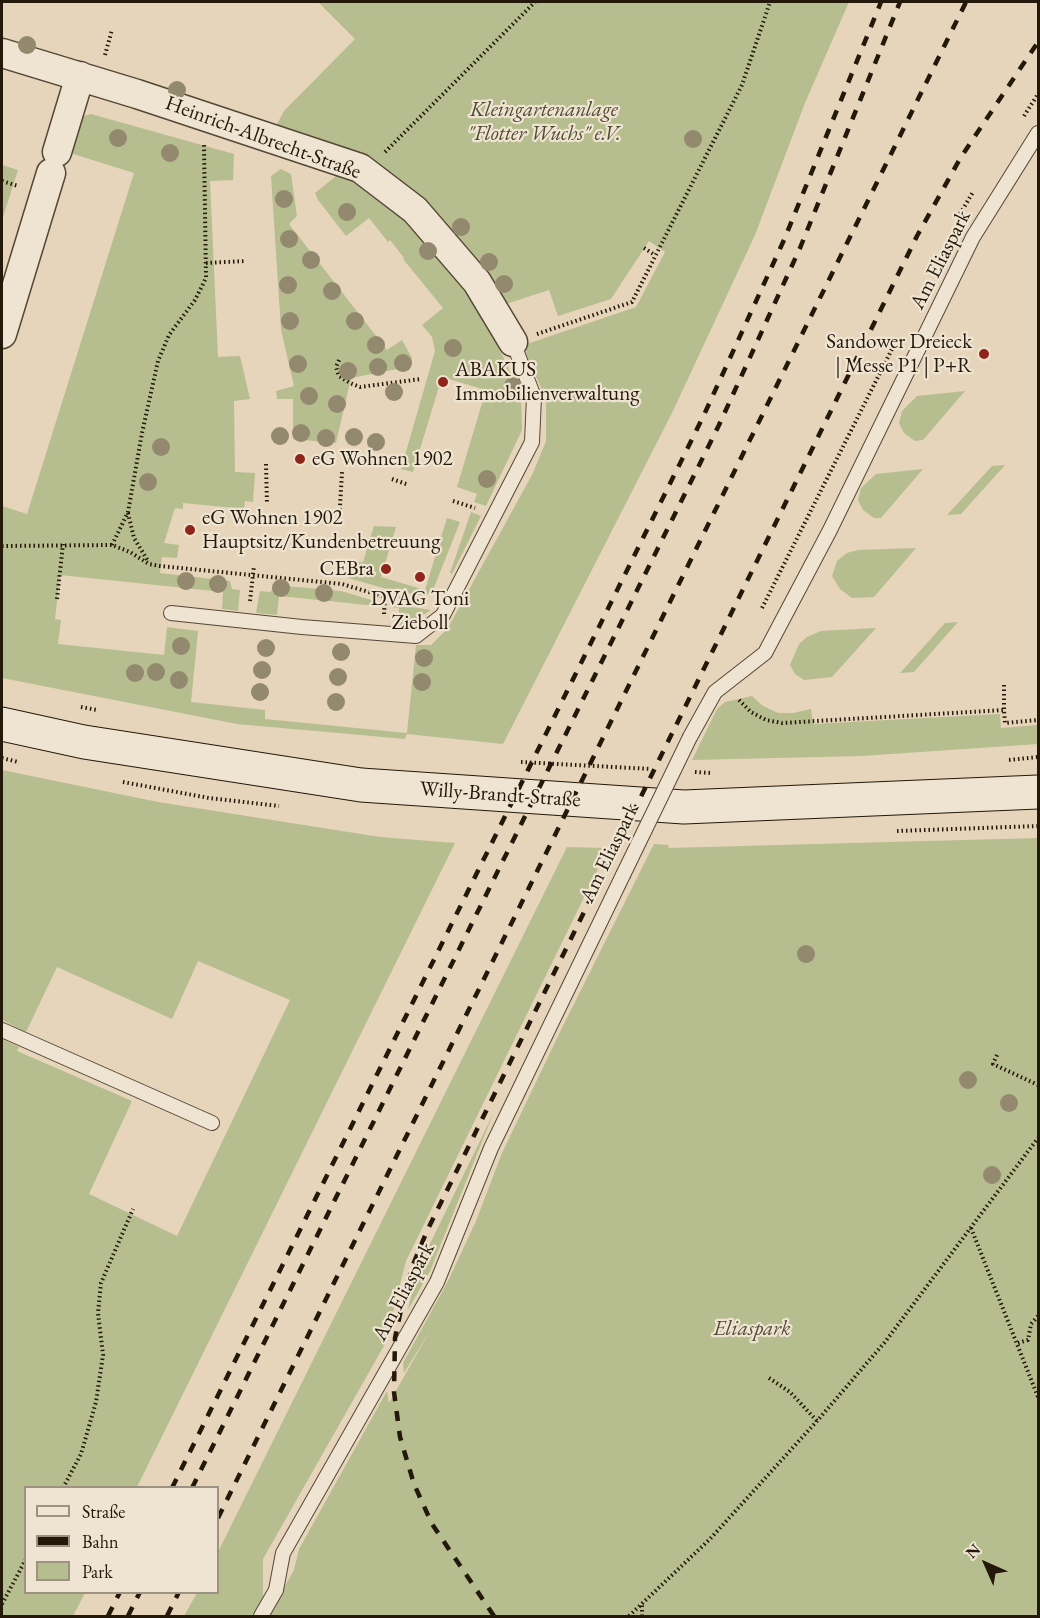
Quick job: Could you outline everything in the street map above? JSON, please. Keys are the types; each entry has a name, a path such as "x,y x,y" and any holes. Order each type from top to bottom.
{"main road":[{"name":"Willy-Brandt-Straße","path":"2,724 84,742 361,785 684,807 1038,790"}],"street":[{"name":"Heinrich-Albrecht-Straße","path":"2,53 80,76 360,168 415,210 477,282 513,342"},
{"path":"2,334 80,76"}],"lane":[{"name":"Am Eliaspark","path":"261,1617 276,1590 282,1553 437,1282 491,1148 690,737 715,692 765,653 830,530 974,237 1038,133"},
{"name":"Heinrich-Albrecht-Straße","path":"171,612 302,627 416,636 443,615 532,441 534,397 513,342"},
{"path":"2,1030 212,1124"}],"path":[{"path":"393,147 535,2"},
{"path":"513,342 632,302 742,84 770,2"},
{"path":"106,50 112,30"},
{"path":"1020,122 1038,94"},
{"path":"112,545 128,512 158,361 169,335 195,300 206,278 204,140"},
{"path":"2,181 13,185"},
{"path":"958,218 975,189"},
{"path":"644,248 655,255"},
{"path":"206,263 246,261"},
{"path":"757,618 894,345"},
{"path":"339,360 336,367 339,376 360,387 421,379"},
{"path":"266,464 267,504"},
{"path":"339,523 342,472"},
{"path":"392,479 409,485"},
{"path":"128,512 134,538 149,564"},
{"path":"57,599 63,544"},
{"path":"2,546 112,545 130,552 149,564 342,584 385,597 448,606"},
{"path":"252,576 254,566"},
{"path":"736,675 739,700 751,712 766,720 782,723 1004,710"},
{"path":"1004,685 1005,723 1038,720"},
{"path":"72,706 105,712"},
{"path":"1004,760 1038,758"},
{"path":"517,762 657,770"},
{"path":"692,772 716,773"},
{"path":"997,1055 993,1064 1038,1085"},
{"path":"629,1617 710,1539 885,1342 1038,1138"},
{"path":"64,1486 81,1454 96,1402 103,1355 98,1313 101,1283 134,1209"},
{"path":"971,1228 1038,1397"},
{"path":"1017,1343 1028,1340 1031,1324 1038,1317"},
{"path":"770,1378 790,1392 817,1421"},
{"path":"2,1604 24,1563"},
{"path":"642,1604 642,1617"}],"green space":[{"name":"Kleingartenanlage \"Flotter Wuchs\" e.V.","path":"318,2 849,2 805,103 755,235 672,413 503,744 407,734 405,739 237,724 2,678 2,506 27,514 134,173 67,152 77,118 91,114 234,154 233,180 210,181 218,357 240,356 250,399 234,401 235,472 255,473 253,502 245,501 244,509 183,503 183,509 175,508 164,543 179,545 177,558 162,557 160,573 230,581 232,589 240,590 238,611 222,609 223,592 60,575 55,619 61,620 58,644 164,655 167,627 198,631 191,702 265,710 265,719 407,733 416,645 431,645 448,628 533,473 546,441 546,399 526,354 527,344 636,307 665,252 649,241 611,299 558,316 549,290 506,304 483,268 276,126 284,111 355,39"},
{"path":"2,165 18,170 2,220"},
{"path":"281,169 291,174 297,216 289,224 387,350 402,340 412,358 408,367 351,378 336,443 293,439 293,399 277,399 276,391 294,386 281,330 271,176"},
{"path":"336,176 347,178 375,193 400,213 421,235 460,284 492,334 521,394 522,430 486,506 474,502 477,494 457,487 486,390 442,377 413,472 401,469 435,351 432,337 422,325 443,308 390,240 388,242 369,218 346,236 315,193"},
{"path":"965,391 923,440 915,441 904,433 899,423 902,411 917,396"},
{"path":"1005,465 961,514 947,515 992,466"},
{"path":"923,469 881,518 874,518 863,510 858,500 861,488 876,474"},
{"path":"471,512 481,516 452,574 450,573"},
{"path":"447,518 460,522 433,590 425,596 394,591 348,578 350,561 363,562 374,526 396,527 381,577 425,590"},
{"path":"916,548 874,597 852,598 840,589 832,576 837,561 847,553 858,550"},
{"path":"274,585 341,591 378,602 377,606 279,596 277,615 256,613 260,591 270,592"},
{"path":"391,604 431,610 409,624 398,626 399,608 391,607"},
{"path":"958,622 914,672 900,673 945,623"},
{"path":"876,628 832,677 804,680 795,674 790,665 799,644 807,637 821,631"},
{"path":"752,696 763,706 778,713 793,713 811,709 813,724 1000,714 1001,728 1038,725 1038,744 862,756 692,760 717,709 725,702"},
{"path":"2,770 158,802 380,837 455,843 137,1486 24,1486 24,1594 84,1594 73,1616 2,1616 2,1039 19,1047 17,1051 132,1101 89,1194 177,1236 290,1000 198,961 172,1019 57,967 26,1032 2,1020"},
{"name":"Eliaspark","path":"1038,838 1038,1616 268,1616 294,1570 299,1549 387,1391 389,1403 431,1329 404,1373 403,1363 448,1281 476,1221 502,1153 654,844 669,845 668,848"},
{"path":"567,847 603,848 593,867 598,869 406,1261 385,1344 263,1559 263,1597 252,1616 184,1616 196,1594 219,1594 219,1550"},
{"path":"494,1112 430,1271 408,1310 414,1281 427,1250"}],"railway":[{"path":"173,1486 703,417 784,240 881,2"},
{"path":"193,1486 719,425 800,248 900,2"},
{"path":"219,1516 966,2"},
{"path":"494,1616 432,1524 414,1484 400,1437 394,1392 395,1338 412,1267 427,1231 917,236 961,157 1038,42"},
{"path":"108,1616 119,1594"},
{"path":"128,1616 139,1594"},
{"path":"167,1616 178,1594"}],"place":[{"name":"Sandower Dreieck | Messe P1 | P+R","path":"984,354"},
{"name":"ABAKUS Immobilienverwaltung","path":"443,382"},
{"name":"eG Wohnen 1902","path":"300,459"},
{"name":"eG Wohnen 1902 Hauptsitz/Kundenbetreuung","path":"190,530"},
{"name":"CEBra","path":"386,569"},
{"name":"DVAG Toni Zieboll","path":"420,577"}]}
